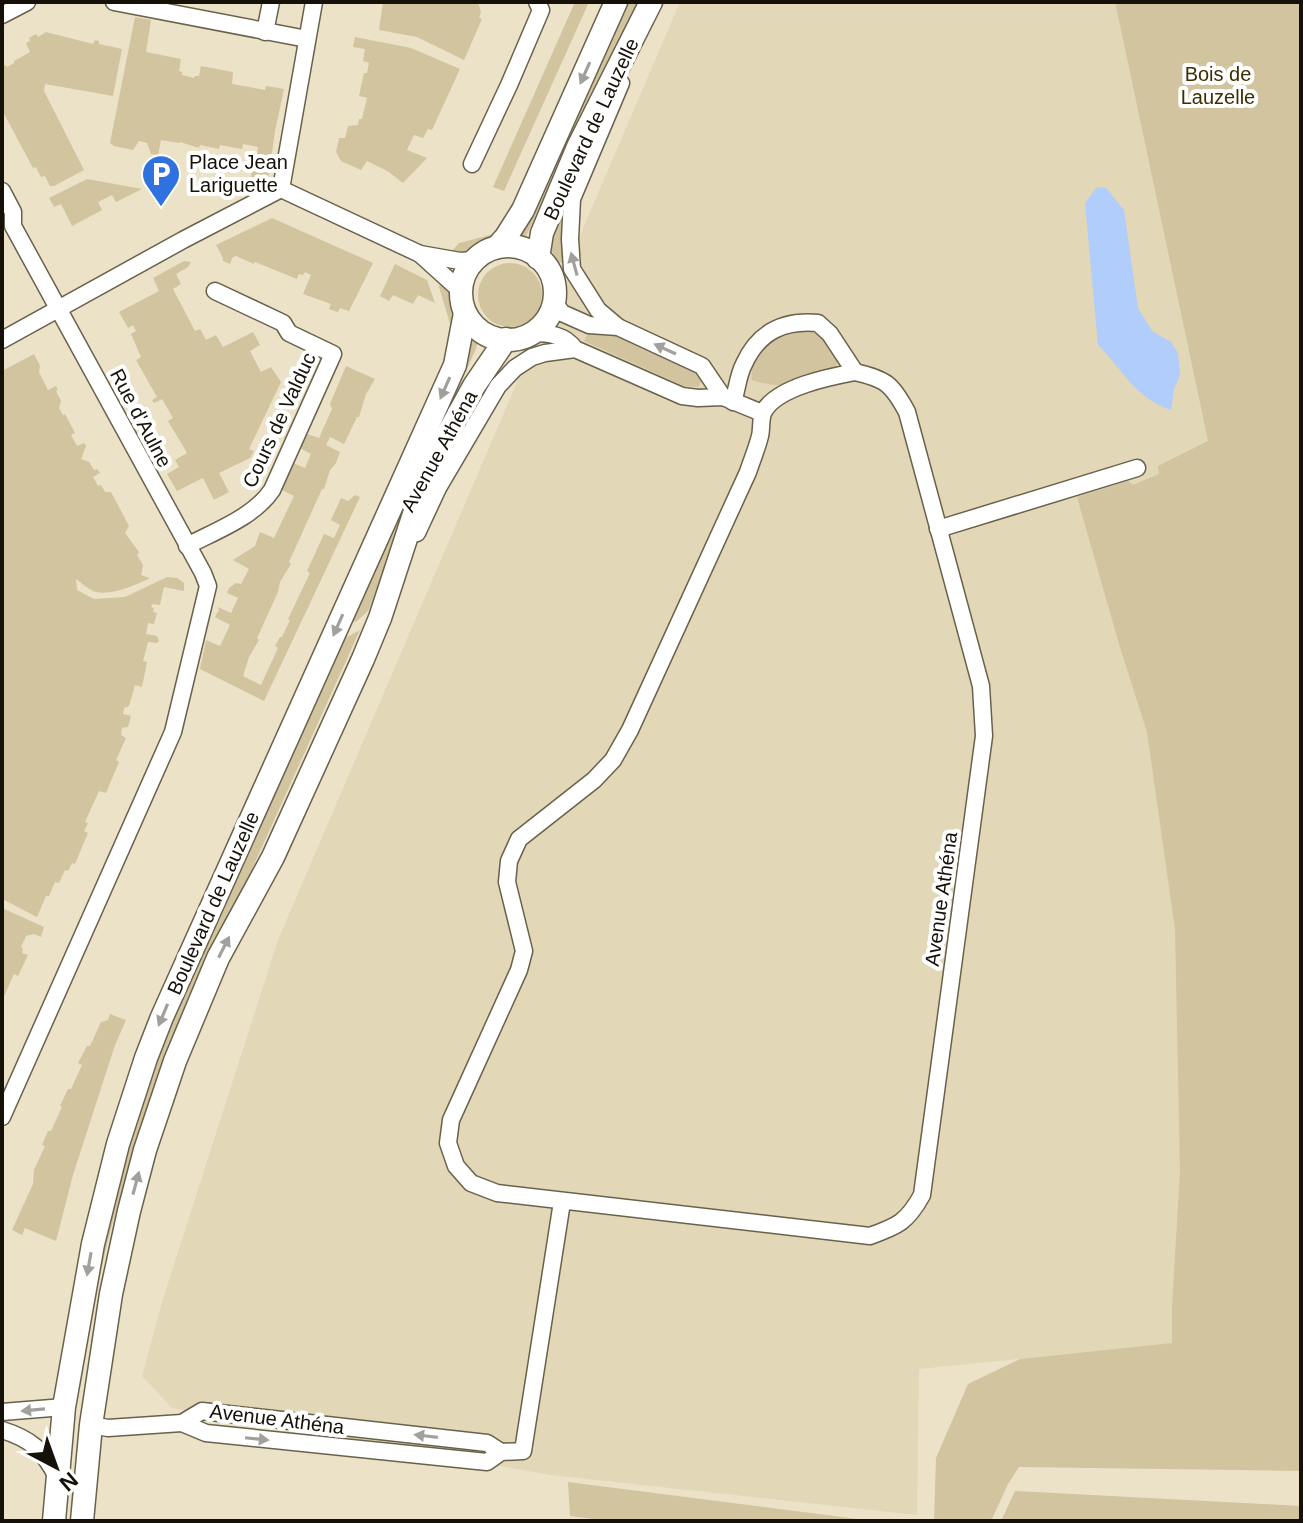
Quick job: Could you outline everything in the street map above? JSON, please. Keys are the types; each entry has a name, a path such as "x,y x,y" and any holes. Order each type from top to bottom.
{"main road":[{"name":"Boulevard de Lauzelle","path":"497,247 523,210 616,2"},
{"name":"Boulevard de Lauzelle","path":"538,258 542,233 578,147 648,9"},
{"path":"517,246 538,258 553,278 554,302 550,314 533,333 520,338 506,339 482,332 472,323 463,302 465,274 474,260 497,247 517,246"},
{"name":"Boulevard de Lauzelle","path":"54,1521 64,1407 95,1232 118,1144 146,1058 173,991 455,365 463,302"},
{"name":"Boulevard de Lauzelle","path":"82,1521 90,1435 111,1294 145,1150 170,1075 218,958 288,826 363,659 441,446 474,386 506,339"},
{"path":"64,1407 90,1435"}],"street":[{"path":"2,15 27,2"},
{"path":"114,2 307,39"},
{"path":"265,32 271,2"},
{"path":"281,189 314,2"},
{"path":"472,164 541,10 537,2"},
{"path":"648,9 640,39 572,199 572,269 598,310 618,327 702,366 728,399"},
{"path":"281,189 420,254 460,261 474,260"},
{"path":"2,340 281,189"},
{"name":"Rue d'Aulne","path":"2,191 7,216 208,586 173,732 2,1117"},
{"path":"420,254 463,302"},
{"name":"Cours de Valduc","path":"187,546 246,514 265,500 333,354 289,333 283,323 215,291"},
{"path":"554,302 562,313 589,325 618,327"},
{"path":"533,333 552,333 575,349 682,396 728,399 762,413 772,401 785,393 855,372 830,334 818,323 789,323 773,330 755,345 742,365 728,399"},
{"name":"Avenue Athéna","path":"380,618 396,595 420,526 438,488 498,386 515,368 532,357 575,349"},
{"name":"Avenue Athéna","path":"762,413 760,435 748,472 630,730 613,760 594,780 519,839 509,861 507,882 524,951 519,970 451,1120 448,1143 456,1166 471,1183 497,1193 870,1236 896,1226 912,1213 922,1195 984,736 981,686 907,412 896,390 877,377 855,372"},
{"path":"938,529 1137,468"},
{"name":"Avenue Athéna","path":"90,1435 108,1428 182,1423 206,1433 487,1462 501,1452 523,1451 562,1202"},
{"path":"2,1412 64,1407"},
{"path":"2,1430 30,1441 57,1477"}],"shaded area":[{"path":"680,2 1115,2 1216,479 1301,1296 1286,1332 919,1369 917,1515 551,1475 172,1408 142,1376 163,1299 278,940"}],"green space":[{"path":"383,2 478,2 479,18 482,19 464,60 417,37 379,30"},
{"path":"575,2 589,2 504,191 493,187"},
{"path":"623,2 643,2 575,129 524,241 516,239"},
{"name":"Bois de Lauzelle","path":"1115,2 1301,2 1301,1471 1019,1467 991,1521 934,1521 936,1458 968,1384 1020,1359 1172,1343 1180,1171 1175,929 1147,732 1077,497 1128,481 1133,485 1159,474 1158,466 1208,441"},
{"path":"135,17 151,20 146,52 181,59 179,71 182,75 199,76 201,66 233,72 232,84 265,90 266,86 284,89 269,175 260,180 251,177 253,167 257,167 258,147 243,144 242,149 220,145 219,149 200,145 199,148 161,140 158,155 151,154 147,143 139,141 133,150 110,143"},
{"path":"46,32 93,44 95,40 99,44 122,49 113,96 45,84 44,91 84,170 54,186 50,186 45,176 41,177 36,167 33,168 2,110 2,67 30,52 26,43 30,41 29,38"},
{"path":"355,37 411,48 460,69 432,130 428,129 423,138 414,135 407,150 427,158 403,183 367,161 361,170 341,161 336,152 339,138 345,138 348,126 358,125 359,119 362,119 367,98 359,96 369,63 363,61 365,49 353,47"},
{"path":"87,179 142,189 116,202 112,195 98,202 102,210 72,226 61,204 54,207 49,198"},
{"path":"552,215 566,219 567,262 557,263 550,246"},
{"path":"272,218 373,263 349,311 329,309 331,304 303,294 311,275 305,272 299,274 297,279 236,256 230,264 223,261 216,245"},
{"path":"498,233 478,249 452,251 459,243"},
{"path":"184,261 191,262 176,274 181,284 173,289 195,331 200,329 206,340 216,335 223,347 253,332 260,345 250,351 261,372 271,367 281,382 249,449 254,451 250,458 219,473 229,492 214,500 203,478 177,491 167,474 179,467 175,460 187,453 168,421 173,418 162,399 154,403 152,400 157,397 136,360 141,357 131,334 136,331 133,325 128,328 119,312 159,291 153,278"},
{"path":"510,263 533,272 542,295 533,318 510,327 487,318 478,295 487,272"},
{"path":"395,264 427,280 435,303 418,295 413,304 393,295 389,301 380,296"},
{"path":"440,282 455,304 452,330 439,287"},
{"path":"590,330 625,337 697,369 703,379 698,387 684,386 584,341"},
{"path":"798,330 825,337 839,361 835,366 812,379 794,383 771,385 752,380 754,362 759,354 772,342"},
{"path":"472,336 478,342 475,351 430,451 400,536 368,611 357,621 345,625"},
{"path":"34,354 48,390 56,386 58,390 59,408 75,433 71,435 77,446 84,443 86,446 81,459 100,473 93,477 105,492 111,492 129,526 125,533 139,552 137,555 143,565 141,575 150,578 107,592 93,591 76,579 77,590 94,599 125,597 167,577 184,583 184,591 164,587 160,605 152,604 153,612 157,613 154,624 148,623 146,634 157,636 159,641 148,642 143,661 147,662 142,687 135,685 129,706 124,708 123,714 131,716 128,727 122,728 121,735 126,738 116,760 119,762 106,793 99,791 85,822 88,823 84,831 88,833 75,864 72,863 68,871 65,870 59,883 55,882 37,917 2,899 2,371"},
{"path":"346,366 375,379 344,444 330,437 326,445 340,452 289,562 291,564 280,582 243,676 261,685 324,534 334,538 340,525 331,520 341,498 348,501 355,495 360,497 264,701 200,669 206,640 220,646 230,625 215,617 218,607 231,613 238,598 227,593 229,588 236,583 241,584 249,569 233,560 255,546 260,532 274,538 294,496 280,489 293,463 305,468 311,454 300,448 307,434 319,438"},
{"path":"360,630 238,900 124,1185 104,1260 80,1387 76,1394 82,1329 133,1110 334,644"},
{"path":"2,908 44,927 41,937 34,934 26,936 21,947 22,953 28,955 18,976 14,974 2,1001"},
{"path":"110,1014 126,1020 73,1175 56,1241 25,1228 22,1235 12,1230 33,1184 34,1170 45,1146 42,1145 82,1065 78,1063 101,1022 108,1020"},
{"path":"568,1482 873,1521 610,1521 570,1516"},
{"path":"1015,1491 1301,1506 1301,1521 1001,1521"}],"water":[{"path":"1097,187 1106,188 1124,210 1138,308 1152,331 1171,342 1178,353 1180,375 1171,410 1139,391 1098,345 1085,203"}],"place":[{"name":"Place Jean Lariguette","path":"161,208"}]}
